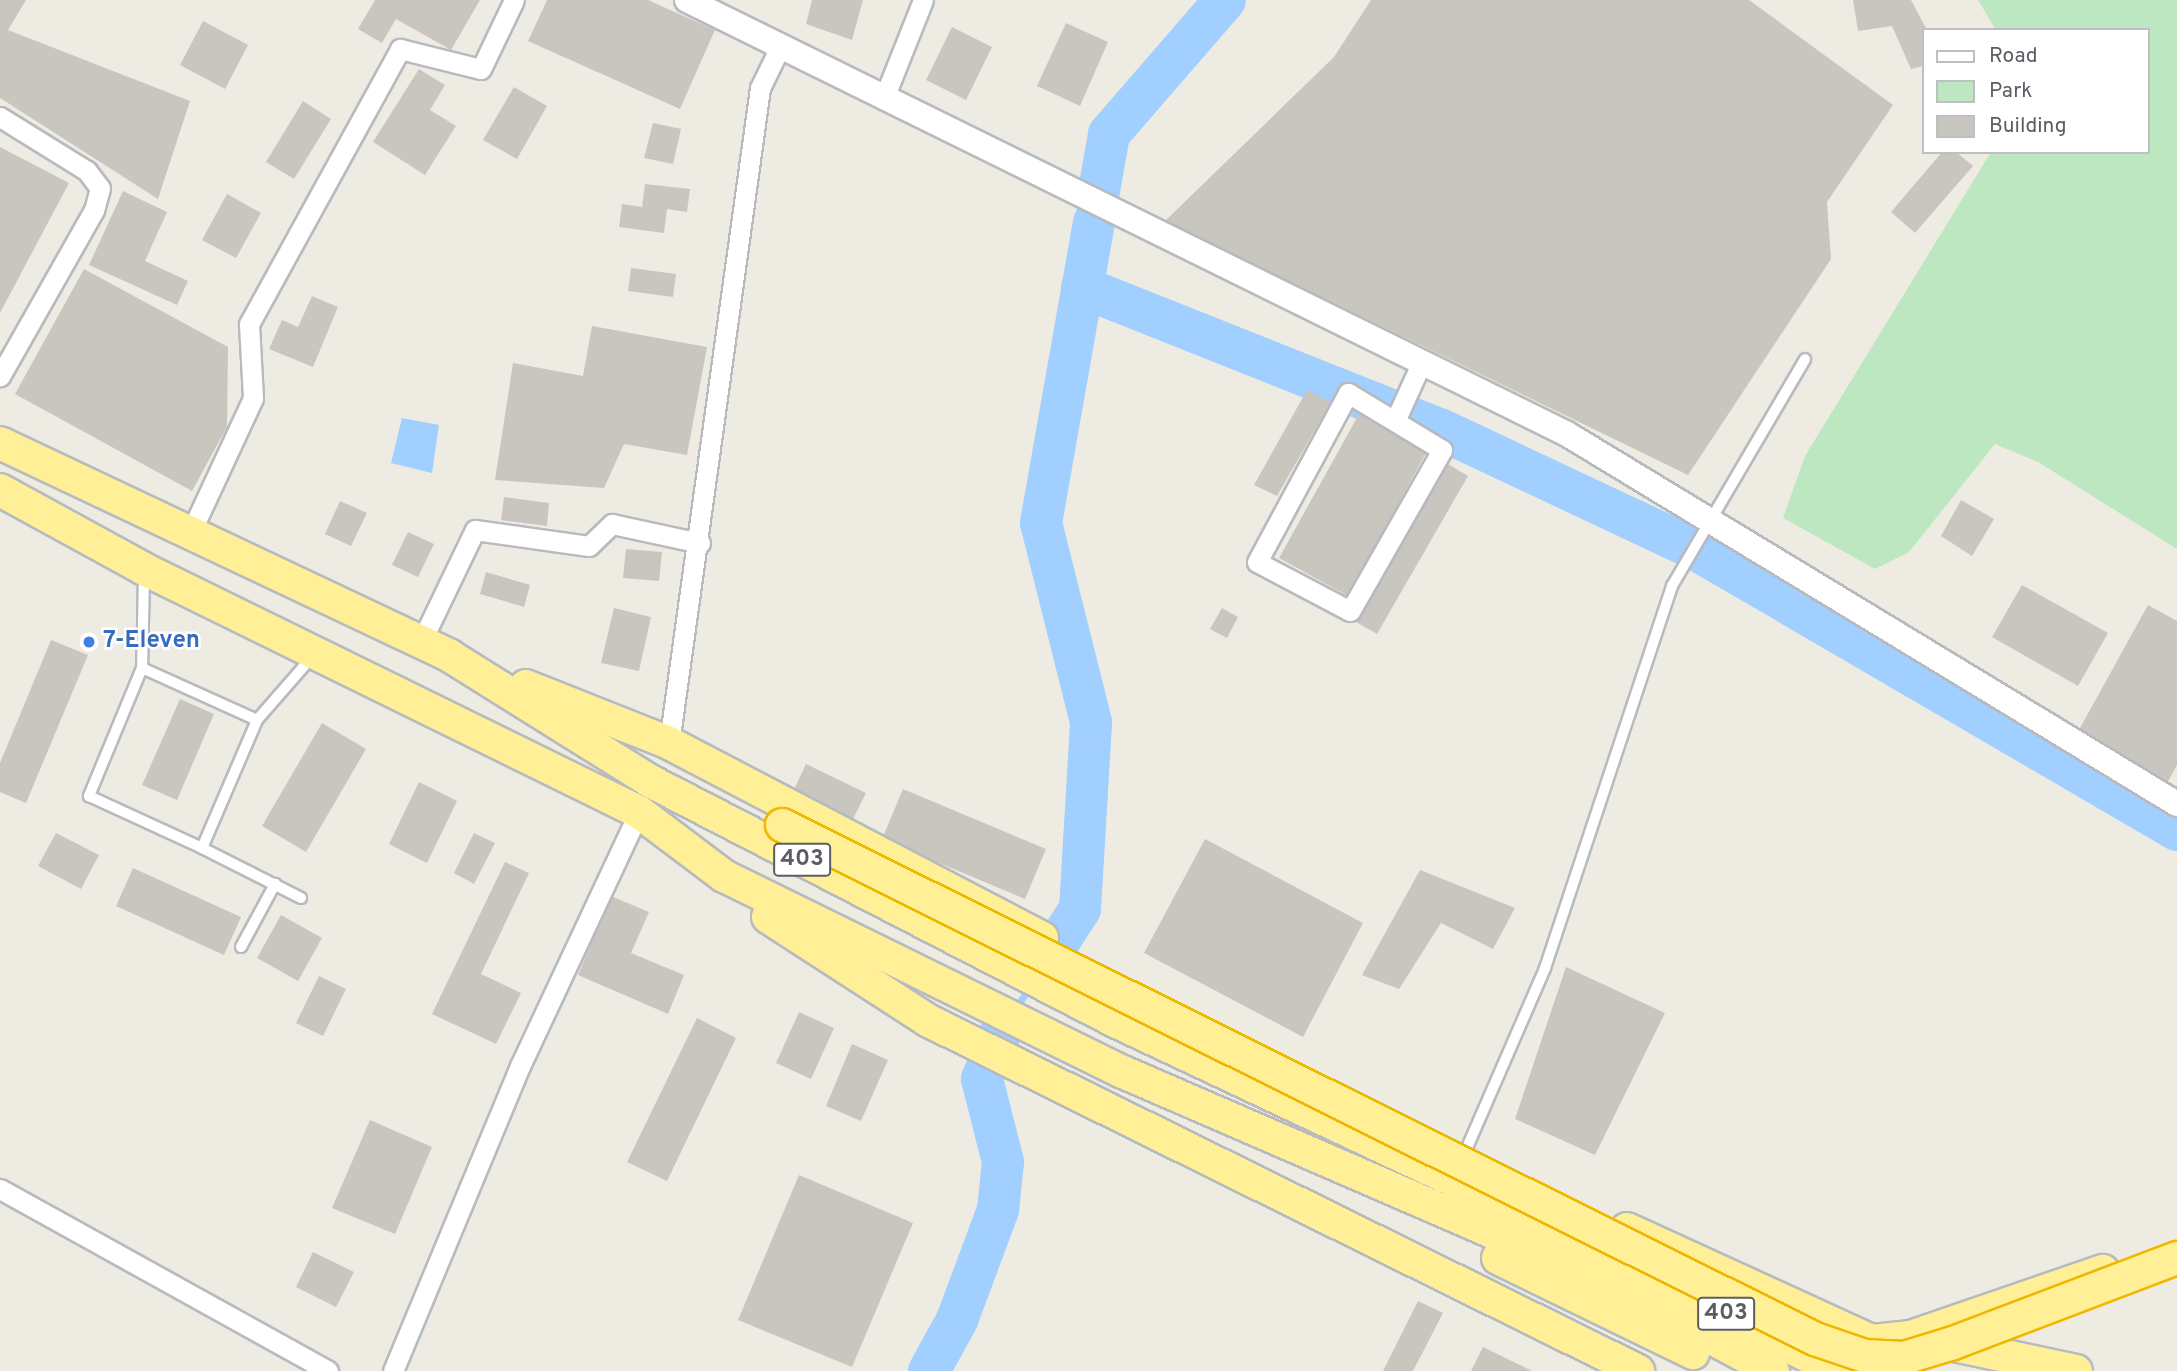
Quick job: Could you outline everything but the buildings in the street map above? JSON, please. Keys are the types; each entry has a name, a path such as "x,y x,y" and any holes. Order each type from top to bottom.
{"highway":[{"name":"403","path":"0,443 189,536 450,656 650,781 1115,1021 1610,1269 1773,1371"},
{"name":"403","path":"0,490 144,569 318,650 639,812 734,881 1123,1072 1610,1269 1837,1371"},
{"path":"450,656 669,743 1464,1157 1872,1341 1911,1337 2177,1245"},
{"path":"450,656 782,825 1815,1339 1865,1356 1904,1358 1953,1343 2177,1258"},
{"path":"734,881 753,907 929,1021 1637,1371"},
{"path":"734,881 934,1002 1592,1300 1729,1371"},
{"path":"1911,1337 2076,1371"}],"street":[{"path":"189,536 253,398 249,324 400,49 481,69 514,0"},
{"path":"687,0 781,44 884,98 1567,434 1714,519 2177,804"},
{"path":"884,98 923,0"},
{"path":"669,743 700,543 760,88 781,44"},
{"path":"0,117 87,171 100,188 94,210 0,376"},
{"path":"1395,421 1421,364"},
{"path":"1348,393 1395,421 1442,450 1350,611 1257,562 1348,393"},
{"path":"421,642 475,530 589,546 612,524 700,543"},
{"path":"393,1371 520,1066 639,812"},
{"path":"0,1189 328,1371"}],"lane":[{"path":"1464,1157 1545,968 1672,586 1714,519 1805,359"},
{"path":"144,569 142,668 89,796 202,848 301,898"},
{"path":"202,848 257,720 318,650"},
{"path":"142,668 257,720"},
{"path":"241,947 275,884"}],"green space":[{"path":"1978,0 2177,0 2177,549 2038,462 1995,444 1909,552 1875,569 1783,518 1805,456 1990,154 2149,154 2149,28 1995,28"}],"water":[{"path":"402,418 439,425 432,473 391,463"}],"waterway":[{"path":"1099,191 1109,134 1225,0"},
{"path":"1042,968 1080,909 1091,722 1041,523 1094,222"},
{"path":"1082,287 1442,430 1695,549 2177,830"},
{"path":"1018,1005 1025,994"},
{"path":"929,1371 957,1320 998,1210 1003,1162 982,1079 1001,1032"}],"place":[{"name":"7-Eleven","path":"89,642"}]}
